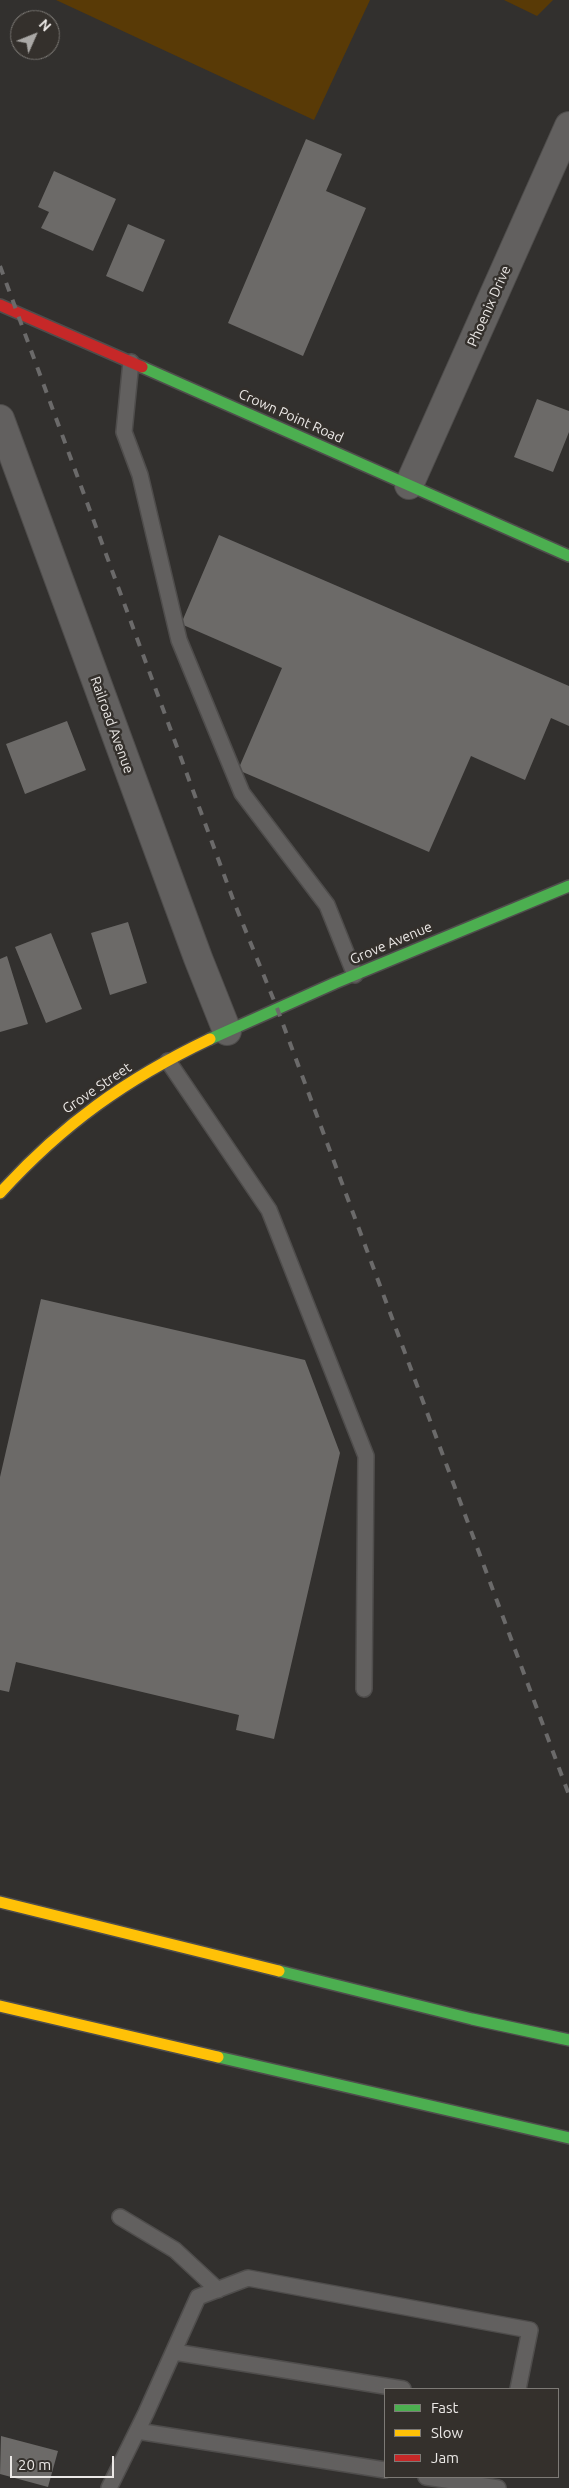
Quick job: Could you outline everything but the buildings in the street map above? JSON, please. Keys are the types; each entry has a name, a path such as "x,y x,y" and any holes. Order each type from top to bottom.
{"main road":[{"name":"Crown Point Road","path":"0,305 569,556"},
{"name":"Grove Avenue","path":"227,1031 355,975 569,886"},
{"name":"Grove Street","path":"0,1193 16,1174 63,1129 113,1092 227,1031"},
{"path":"0,1902 472,2019 569,2040"},
{"path":"0,2006 569,2138"}],"street":[{"name":"Phoenix Drive","path":"409,485 569,126"},
{"name":"Railroad Avenue","path":"0,418 195,949 227,1031"}],"lane":[{"path":"131,362 124,432 140,475 179,640 242,793 327,905 355,975"},
{"path":"168,1061 269,1210 366,1456 364,1689"},
{"path":"120,2217 175,2250 218,2290"},
{"path":"109,2488 137,2432 198,2297 248,2278 530,2330 518,2388"},
{"path":"174,2352 397,2388"},
{"path":"137,2432 384,2470"},
{"path":"433,2478 498,2488"}],"shaded area":[{"path":"56,0 370,0 314,120"},
{"path":"504,0 553,0 537,16"}],"railway":[{"path":"0,266 234,902 277,1008 569,1795"}],"traffic: fast":[{"path":"142,367 569,556"},
{"path":"210,1039 335,983 569,886"},
{"path":"279,1971 472,2019 569,2040"},
{"path":"218,2057 569,2138"}],"traffic: slow":[{"path":"0,1193 48,1145 97,1105 151,1070 210,1039"},
{"path":"0,1902 279,1971"},
{"path":"0,2006 218,2057"}],"traffic: jam":[{"path":"0,305 142,367"}]}
